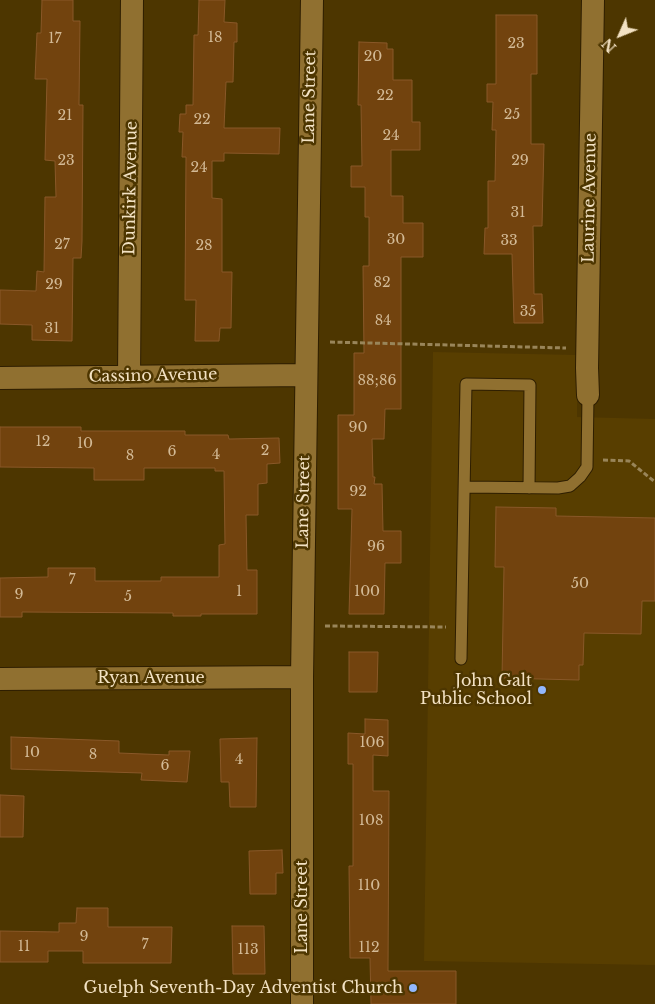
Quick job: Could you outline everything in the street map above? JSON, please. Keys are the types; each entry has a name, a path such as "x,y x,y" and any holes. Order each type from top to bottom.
{"street":[{"name":"Dunkirk Avenue","path":"129,376 132,0"},
{"name":"Lane Street","path":"302,1004 302,625 312,0"},
{"name":"Laurine Avenue","path":"588,395 593,0"},
{"name":"Cassino Avenue","path":"0,378 306,375"},
{"name":"Ryan Avenue","path":"0,679 302,677"}],"lane":[{"path":"461,660 466,384 530,385 528,488"},
{"path":"465,488 558,488 570,486 587,467 588,395"}],"path":[{"path":"306,341 566,348"},
{"path":"587,459 629,462 655,482"},
{"path":"302,625 462,628"}],"shaded area":[{"name":"John Galt Public School","path":"433,352 577,355 577,417 655,419 655,965 424,961"}],"building":[{"path":"42,0 73,0 73,21 80,21 79,105 83,105 82,241 81,258 73,258 72,341 32,340 32,325 0,324 0,290 36,291 37,271 44,272 45,197 56,197 55,161 45,160 47,79 35,79 37,33 41,33"},
{"path":"199,0 225,0 224,22 237,23 237,42 234,42 233,82 226,82 224,128 280,128 279,154 224,153 224,161 212,161 212,198 222,199 222,272 232,272 231,328 220,328 219,341 195,341 196,300 185,300 186,157 182,157 183,132 179,132 180,114 186,114 186,105 193,105 194,35 198,35"},
{"path":"496,15 537,15 537,74 531,74 531,144 544,144 542,226 533,226 534,294 542,294 543,323 514,323 512,254 484,254 485,228 488,228 488,181 495,181 496,130 492,130 493,102 487,102 487,84 496,84"},
{"path":"359,42 387,43 387,49 393,49 393,80 412,80 412,122 420,122 420,150 391,150 391,196 403,196 403,223 423,223 423,257 401,257 401,409 385,409 384,439 372,439 374,484 382,484 383,531 401,531 401,563 385,563 384,614 349,614 352,509 338,509 338,415 354,415 354,353 364,353 363,266 369,266 369,217 365,217 365,187 351,187 351,166 362,166 361,105 358,105"},
{"path":"0,427 81,427 81,431 185,431 185,435 228,435 229,439 279,438 280,463 267,464 267,483 258,484 258,515 246,515 247,570 257,570 257,614 173,616 173,613 22,612 22,617 0,617 0,578 48,577 48,568 95,568 95,581 161,581 161,577 219,577 219,545 225,544 224,471 215,471 215,468 144,468 144,480 94,480 94,468 0,467"},
{"path":"496,507 556,508 556,516 655,518 655,601 642,601 641,634 584,633 583,665 579,665 579,680 502,678 504,567 495,567"},
{"path":"349,652 378,652 377,692 349,692"},
{"path":"365,719 388,720 388,756 373,755 373,791 389,791 388,971 456,971 456,1004 371,1004 370,958 350,958 349,866 353,866 353,764 348,764 348,733 365,734"},
{"path":"11,737 119,741 119,753 169,755 169,751 190,751 187,782 141,780 142,773 11,769"},
{"path":"257,738 256,807 230,807 229,782 221,782 220,739"},
{"path":"0,795 24,796 23,837 0,837"},
{"path":"282,850 283,873 276,873 276,894 250,894 249,851"},
{"path":"77,908 108,908 108,927 172,927 171,963 83,963 83,951 48,951 48,962 0,962 0,931 59,932 59,923 76,923"},
{"path":"232,926 264,926 265,974 233,974"}],"place":[{"name":"John Galt Public School","path":"542,690"},
{"name":"Guelph Seventh-Day Adventist Church","path":"413,988"}]}
